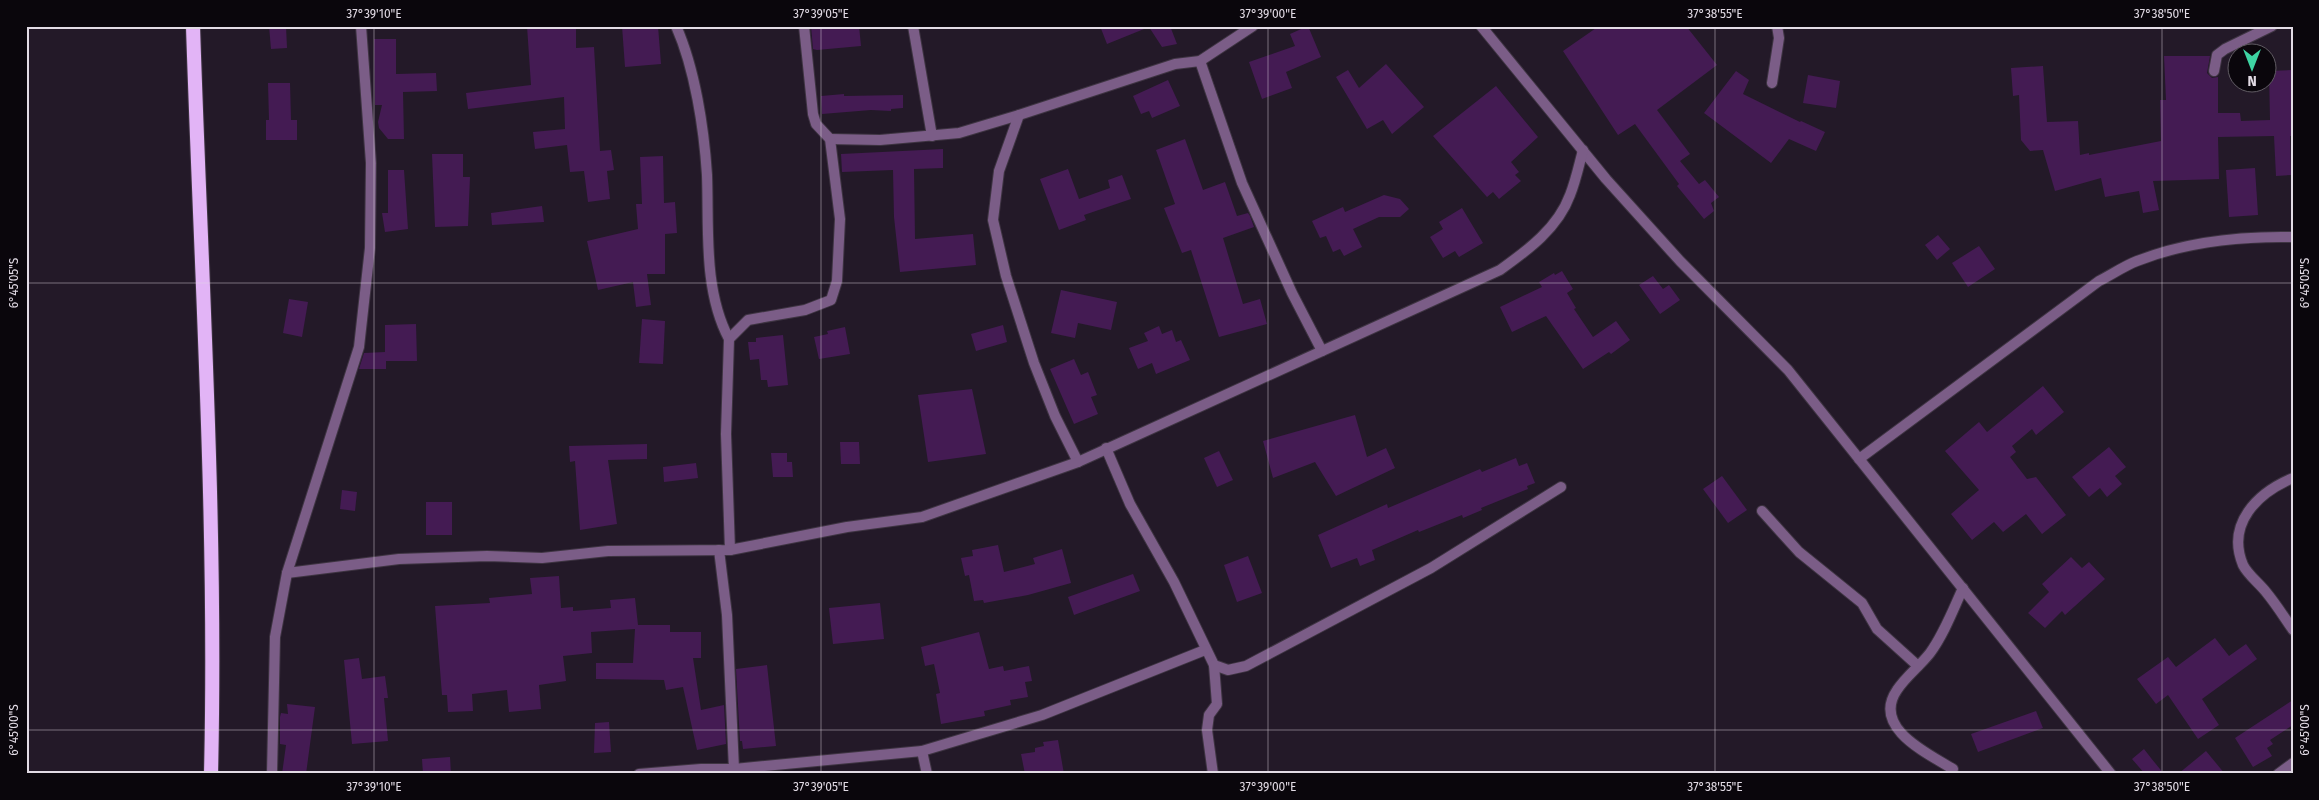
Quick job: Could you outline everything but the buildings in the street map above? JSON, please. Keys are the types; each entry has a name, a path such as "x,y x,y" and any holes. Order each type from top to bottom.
{"highway":[{"path":"193,26 213,560 214,670 212,774"}],"street":[{"path":"272,774 275,637 287,573 359,347 370,248 371,172 361,26"},
{"path":"676,26 687,56 705,145 708,243 714,292 720,321 729,339 726,434 730,550"},
{"path":"729,339 748,320 805,310 831,300 837,281 840,219 830,139 816,124 813,114 804,26"},
{"path":"913,26 932,136"},
{"path":"830,139 880,140 959,133 1175,64 1200,60 1253,26"},
{"path":"1481,26 1583,150 1680,261 1788,370 2111,774"},
{"path":"1772,83 1779,38 1777,26"},
{"path":"2214,71 2217,55 2225,49 2272,26"},
{"path":"1200,60 1242,183 1292,293 1322,351"},
{"path":"1019,115 999,171 993,220 1006,276 1034,363 1055,416 1078,462"},
{"path":"287,573 399,559 488,556 542,558 608,551 730,550 847,527 922,517 1078,462 1500,270 1528,250 1557,220 1570,196 1583,150"},
{"path":"1859,459 2099,281 2136,261 2183,248 2248,236 2293,237"},
{"path":"1106,448 1130,504 1174,582 1197,628 1205,650 1214,665 1217,704 1210,715 1207,730 1213,774"},
{"path":"2293,478 2256,501 2240,523 2238,546 2244,566 2266,592 2293,630"},
{"path":"1214,665 1228,670 1246,666 1431,568 1562,487"},
{"path":"1762,511 1799,552 1862,603 1877,629 1918,666"},
{"path":"719,550 727,616 734,769"},
{"path":"1953,769 1915,747 1898,730 1892,720 1892,705 1895,692 1929,654 1939,639 1963,588"},
{"path":"639,774 734,769 922,751 1042,715 1205,650"},
{"path":"922,751 927,774"},
{"path":"2278,774 2293,763"}]}
